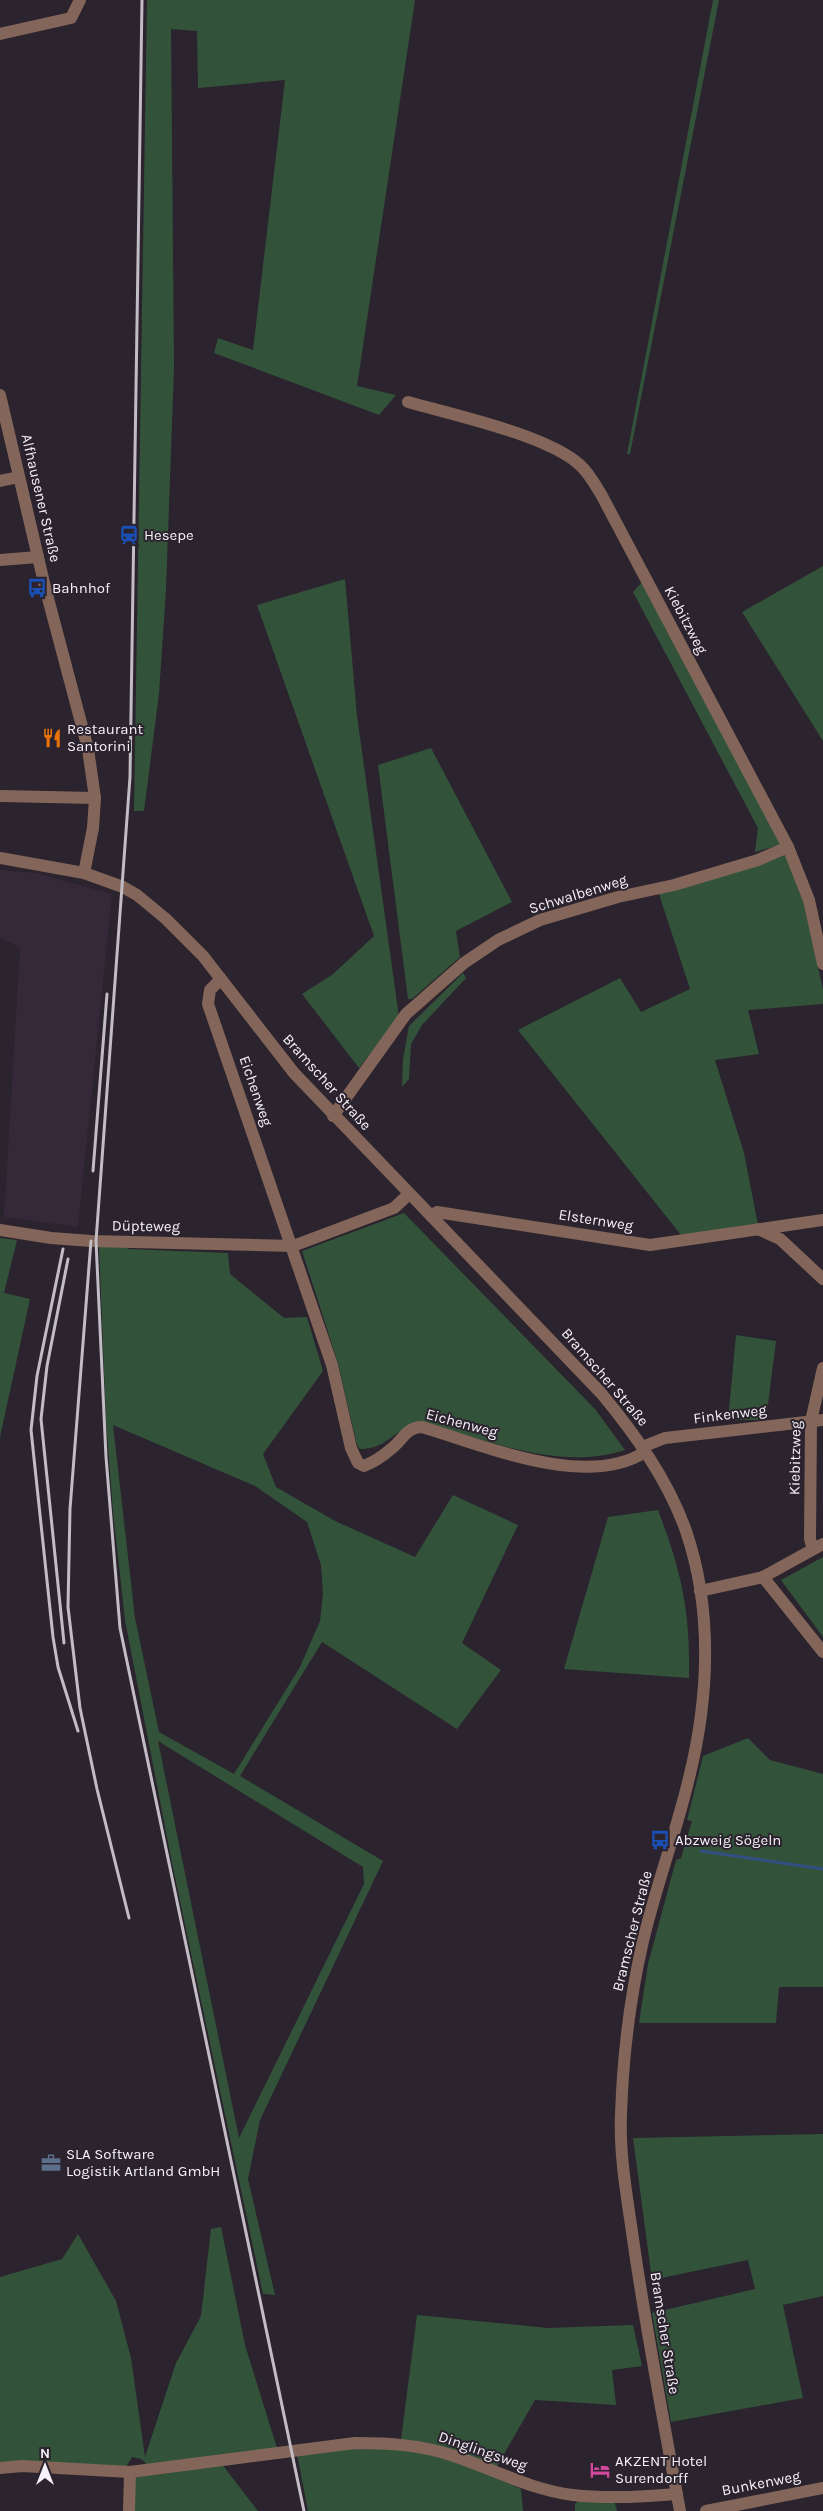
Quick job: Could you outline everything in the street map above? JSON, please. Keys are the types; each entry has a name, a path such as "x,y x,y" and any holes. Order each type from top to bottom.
{"street":[{"path":"0,34 72,18 80,0"},
{"name":"Alfhausener Straße","path":"1,400 38,557 88,748 95,798 93,828 84,872"},
{"name":"Kiebitzweg","path":"408,402 526,437 570,456 582,466 602,496 788,848 809,900 823,964"},
{"path":"0,482 19,477"},
{"path":"0,560 38,557"},
{"path":"0,796 95,798"},
{"name":"Schwalbenweg","path":"333,1116 406,1014 464,963 498,940 540,920 618,896 683,882 758,860 788,848"},
{"name":"Bramscher Straße","path":"0,858 84,872 123,887 137,895 166,919 203,956 274,1049 333,1116 601,1393 643,1449 662,1480 685,1529 700,1591 705,1640 700,1724 689,1780 641,1948 625,2052 621,2118 624,2175 643,2306 680,2511"},
{"name":"Eichenweg","path":"221,979 210,990 208,1004 293,1246 332,1365 351,1448 358,1463 364,1466 372,1462 393,1448 414,1427 422,1427 541,1462 577,1467 611,1464 632,1459 643,1449"},
{"path":"293,1246 394,1208 409,1194"},
{"name":"Elsternweg","path":"431,1216 437,1212 650,1245 823,1220"},
{"path":"758,1229 780,1239 823,1279"},
{"name":"Düpteweg","path":"0,1230 51,1238 90,1241 293,1246"},
{"name":"Kiebitzweg","path":"818,1547 810,1539 817,1420 823,1368"},
{"name":"Finkenweg","path":"643,1449 665,1438 817,1420"},
{"path":"700,1591 763,1577 818,1547"},
{"path":"763,1577 823,1652"},
{"name":"Dinglingsweg","path":"0,2468 22,2466 130,2472 346,2444 388,2444 421,2447 454,2456 524,2483 573,2495 627,2497 677,2494"},
{"path":"129,2511 130,2472"},
{"name":"Bunkenweg","path":"706,2511 823,2488"}],"shaded area":[{"path":"0,870 36,873 112,894 78,1227 4,1217 20,948 0,937"}],"green space":[{"path":"147,0 415,0 357,386 396,395 379,415 214,353 218,338 253,350 285,80 198,88 197,31 171,29 174,367 166,589 159,694 144,811 134,811"},
{"path":"713,0 719,0 630,454 627,454"},
{"path":"823,566 823,741 742,612"},
{"path":"345,579 357,716 399,1017 359,1068 302,994 332,975 374,936 257,605"},
{"path":"643,581 784,844 755,852 758,828 633,592"},
{"path":"431,748 512,902 456,931 460,957 412,999 408,999 378,765"},
{"path":"787,852 802,895 823,990 823,1004 748,1010 759,1054 715,1060 744,1153 758,1225 681,1235 518,1030 620,978 641,1012 690,989 658,891"},
{"path":"463,973 466,978 422,1025 411,1044 409,1079 402,1087 403,1059 409,1026"},
{"path":"404,1213 595,1409 625,1450 600,1456 548,1455 495,1444 420,1421 404,1428 377,1446 360,1449 357,1445 338,1363 302,1251"},
{"path":"0,1238 17,1240 4,1293 30,1299 0,1437"},
{"path":"128,1245 128,1249 228,1253 230,1274 284,1318 307,1317 323,1371 263,1454 276,1487 335,1521 415,1557 453,1495 518,1525 462,1643 501,1670 457,1729 322,1642 240,1776 383,1861 260,2120 248,2179 275,2295 263,2294 172,1863 125,1620 113,1512 106,1420 99,1246","holes":["113,1425 255,1486 307,1522 321,1565 323,1594 320,1621 300,1667 234,1774 159,1732 135,1618","158,1741 363,1867 364,1884 239,2138"]},
{"path":"736,1335 776,1341 766,1420 728,1420"},
{"path":"658,1510 673,1553 683,1592 688,1632 689,1678 564,1669 608,1517"},
{"path":"823,1557 823,1637 781,1580"},
{"path":"748,1738 770,1760 823,1774 823,1987 779,1987 776,2023 639,2023 648,1964 676,1860 681,1858 692,1821 687,1820 703,1756"},
{"path":"823,2134 823,2296 783,2305 803,2398 671,2422 652,2313 755,2289 748,2260 652,2280 633,2138"},
{"path":"221,2227 245,2345 277,2448 149,2466 141,2459 132,2457 126,2467 0,2465 0,2277 62,2259 78,2234 116,2301 131,2358 145,2457 176,2363 201,2316 211,2229"},
{"path":"417,2315 548,2328 633,2325 642,2366 612,2370 616,2405 535,2400 496,2468 401,2440"},
{"path":"389,2446 454,2458 521,2489 523,2511 308,2511 297,2454"},
{"path":"221,2463 258,2511 131,2511 131,2482 142,2473"},
{"path":"580,2499 614,2500 617,2511 575,2511 575,2504"}],"waterway":[{"path":"701,1851 823,1869"}],"railway":[{"path":"142,0 130,777 96,1241 106,1457 120,1628 304,2511"},
{"path":"93,1171 107,994"},
{"path":"91,1241 70,1509 68,1607 80,1708 97,1789 129,1918"},
{"path":"63,1249 37,1376 31,1430 53,1637 58,1667 78,1731"},
{"path":"64,1643 41,1419 47,1366 68,1259"}],"place":[{"name":"Hesepe","path":"129,535"},
{"name":"Bahnhof","path":"37,588"},
{"name":"Restaurant Santorini","path":"52,738"},
{"name":"Abzweig Sögeln","path":"660,1840"},
{"name":"SLA Software Logistik Artland GmbH","path":"51,2163"},
{"name":"AKZENT Hotel Surendorff","path":"600,2470"}]}
